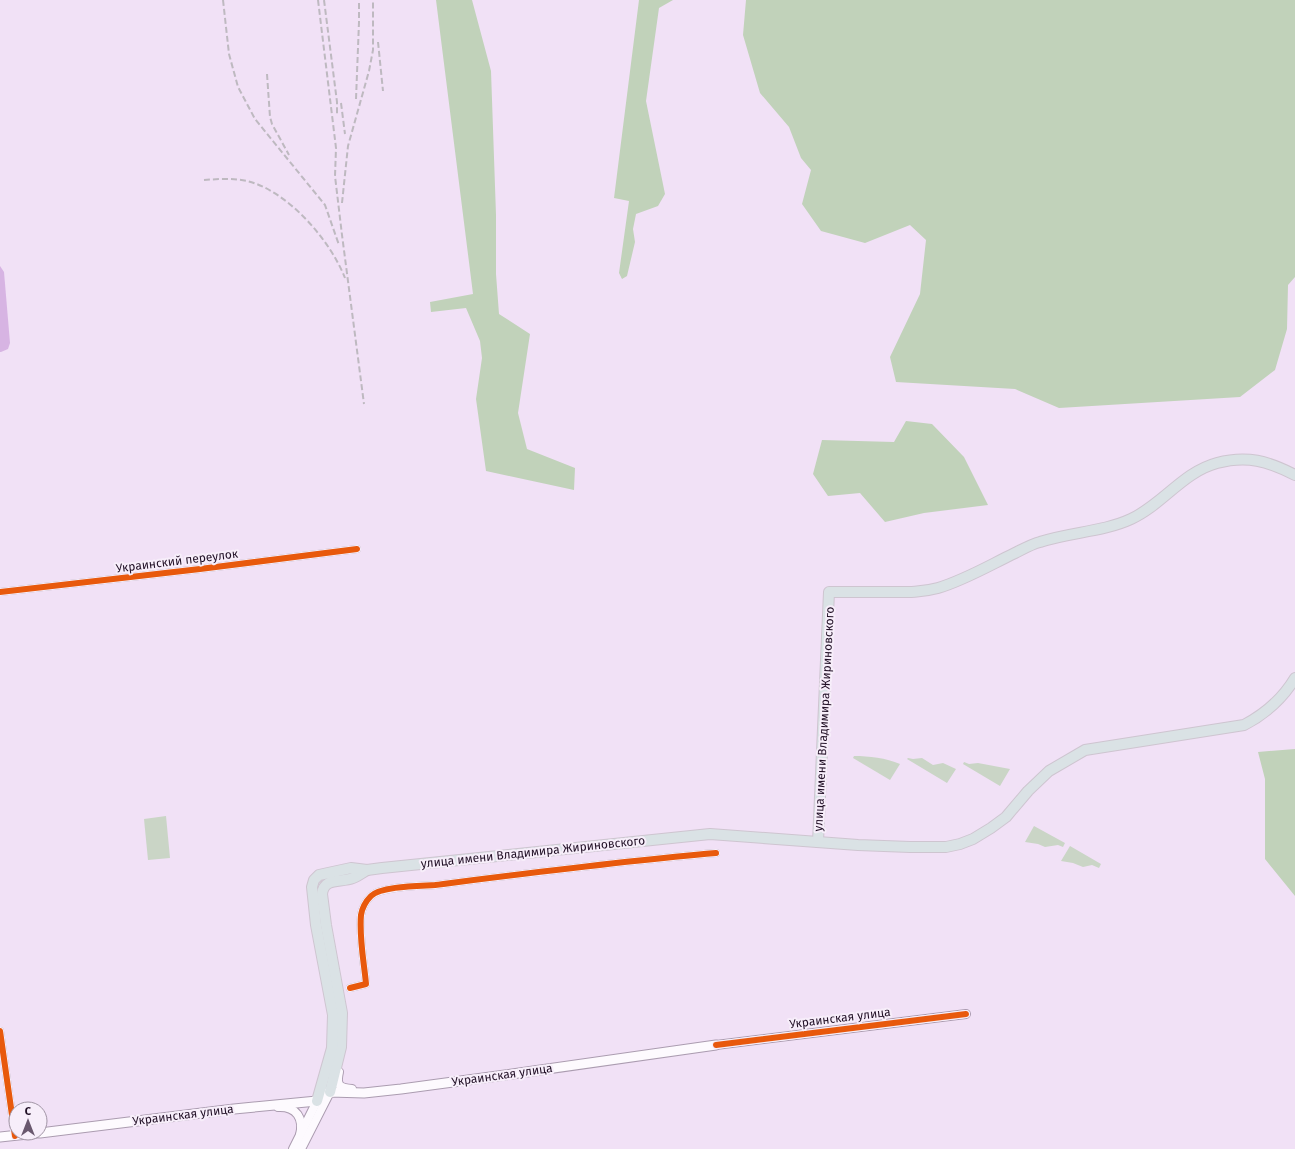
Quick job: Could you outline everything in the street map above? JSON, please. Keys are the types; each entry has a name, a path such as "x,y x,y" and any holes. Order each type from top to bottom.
{"main road":[{"name":"улица имени Владимира Жириновского","path":"818,842 829,592 917,592 938,588 1039,542 1104,528 1131,519 1162,499 1181,482 1198,471 1216,463 1252,459 1274,465 1295,475"},
{"name":"улица имени Владимира Жириновского","path":"317,1101 332,1048 333,1015 316,925 312,887 314,880 319,875 351,868 367,870 710,834 818,842 910,847 946,847 973,839 1006,817 1028,791 1049,771 1085,750 1244,725 1254,720 1273,705 1283,695 1295,678"},
{"name":"улица имени Владимира Жириновского","path":"330,1092 341,1047 342,1013 322,894 325,886 329,883 352,878 367,870"},
{"name":"Украинская улица","path":"48,1132 238,1108 317,1101 326,1093 330,1092 364,1093 505,1075 716,1045"}],"street":[{"name":"Украинский переулок","path":"0,592 222,567 357,549"},
{"path":"350,988 366,984 361,933 361,914 371,895 389,888 426,886 605,864 716,853"},
{"name":"Украинская улица","path":"716,1045 966,1014"},
{"path":"0,1031 10,1101"},
{"path":"341,1047 341,1060 337,1078 339,1085 344,1089 379,1091"},
{"path":"301,1149 330,1092"},
{"path":"293,1149 317,1101"},
{"path":"238,1108 256,1109 283,1107 292,1110 298,1115 300,1120 300,1135"}],"green space":[{"path":"436,0 472,0 491,71 496,215 496,274 499,314 530,334 518,413 527,449 575,468 574,490 486,471 476,399 482,358 480,341 466,308 431,312 430,302 473,294"},
{"path":"639,0 673,0 659,8 646,101 665,194 658,206 636,214 633,229 635,242 627,276 622,279 619,273 629,201 614,198"},
{"path":"746,0 1295,0 1295,277 1288,285 1287,329 1275,370 1240,397 1059,408 1015,389 896,382 890,357 920,294 926,240 910,225 865,243 821,231 802,204 811,170 801,158 789,127 760,93 743,35"},
{"path":"906,421 932,424 964,457 988,505 924,513 885,522 860,493 828,496 813,474 822,440 894,442"},
{"path":"1295,749 1295,896 1265,859 1265,779 1258,752"},
{"path":"854,756 866,756 889,760 900,764 890,780 853,758"},
{"path":"922,758 933,765 943,763 956,769 947,783 907,759"},
{"path":"964,762 969,764 978,763 1010,769 1000,786 963,764"},
{"path":"166,816 170,858 148,860 144,819"},
{"path":"1034,826 1065,843 1063,847 1058,845 1045,847 1038,844 1025,842"},
{"path":"1070,846 1101,864 1099,868 1092,865 1083,867 1073,863 1061,861"}],"shaded area":[{"path":"0,266 4,272 10,343 8,349 1,352 0,352"}],"railway":[{"path":"223,0 229,54 238,87 255,119 325,205 339,245"},
{"path":"318,0 336,148 335,176 364,404"},
{"path":"324,0 337,102 337,114"},
{"path":"342,203 348,146 369,71 373,50 373,0"},
{"path":"356,99 359,3"},
{"path":"378,42 383,91"},
{"path":"267,74 270,117 272,124 289,155"},
{"path":"341,103 345,134"},
{"path":"204,180 231,179 247,181 262,186 278,195 306,219 318,233 329,248 345,278"}],"cycle path":[{"path":"0,592 357,549"},
{"path":"350,988 366,984 361,941 361,915 367,900 371,896 383,890 611,863 716,853"},
{"path":"716,1045 966,1014"},
{"path":"0,1031 10,1101"}]}
